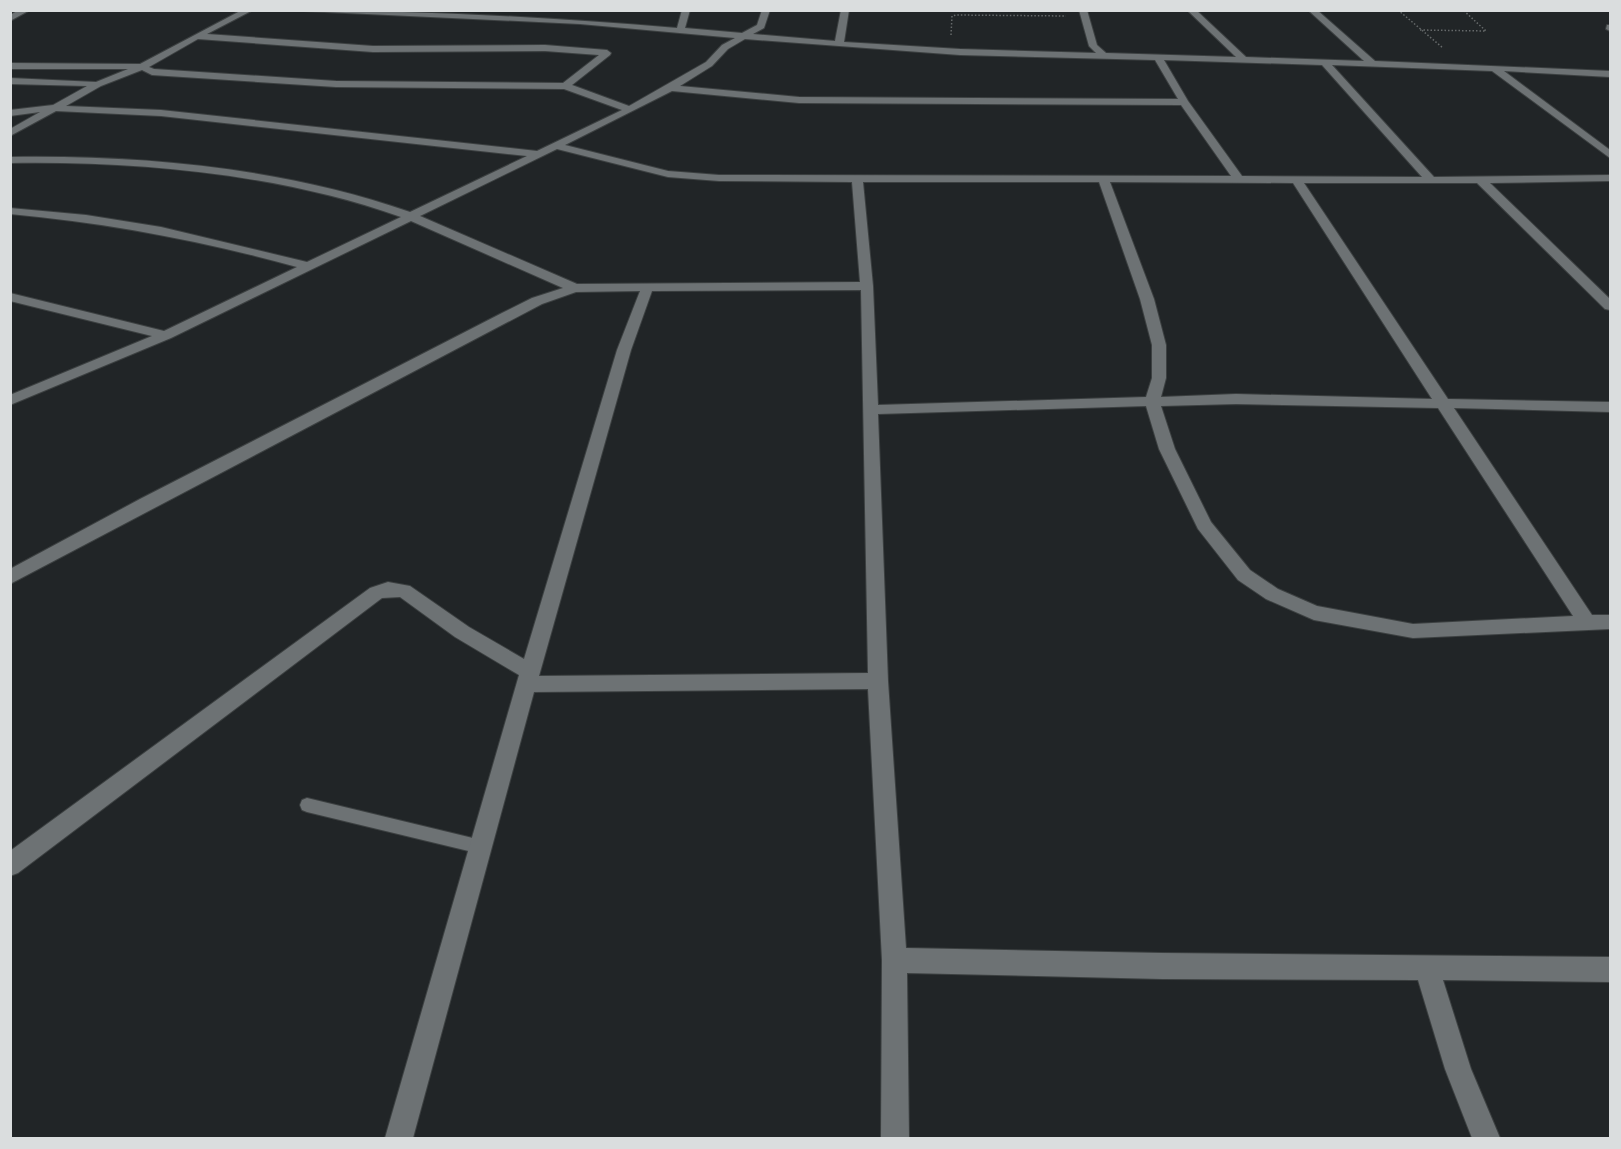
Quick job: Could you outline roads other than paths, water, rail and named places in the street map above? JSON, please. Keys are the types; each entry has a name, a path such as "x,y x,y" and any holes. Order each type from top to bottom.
{"street":[{"path":"10,133 97,84 142,67 249,10"},
{"path":"286,10 462,16 949,51 1324,62 1611,74"},
{"path":"680,30 686,10"},
{"path":"10,401 166,335 630,110 709,64 725,47 747,36 760,26 766,10"},
{"path":"839,44 845,10"},
{"path":"1191,10 1245,61"},
{"path":"1312,10 1373,64"},
{"path":"10,11 25,11"},
{"path":"10,19 25,11"},
{"path":"1084,13 1093,46 1104,56"},
{"path":"197,36 373,49 545,48 607,53 565,86"},
{"path":"1158,58 1184,102 1239,179"},
{"path":"1324,62 1431,180"},
{"path":"10,66 142,67 153,72 290,82 565,86 630,110"},
{"path":"1494,69 1611,155"},
{"path":"10,81 97,84"},
{"path":"670,88 800,100 1184,102"},
{"path":"10,113 52,108 161,113 537,154"},
{"path":"556,146 668,174 719,178 857,180 1611,178"},
{"path":"10,160 68,159 139,163 262,178 349,196 408,216 575,288"},
{"path":"1296,179 1587,623"},
{"path":"857,180 867,286 878,681 894,960 895,1138"},
{"path":"1104,180 1147,299 1159,345 1159,378 1152,401 1167,449 1204,525 1244,575 1272,594 1314,613 1413,631 1611,622"},
{"path":"1480,180 1611,306"},
{"path":"10,211 64,215 133,225 189,236 309,266"},
{"path":"399,1138 528,677 624,350 648,286"},
{"path":"10,577 146,503 507,316 575,288 867,286"},
{"path":"10,297 166,335"},
{"path":"872,410 1236,399 1611,407"},
{"path":"10,865 376,593 388,589 404,591 528,677 878,681"},
{"path":"894,960 1427,969 1611,969"},
{"path":"1427,969 1458,1068 1486,1138"}],"lane":[{"path":"307,805 481,847"}]}
